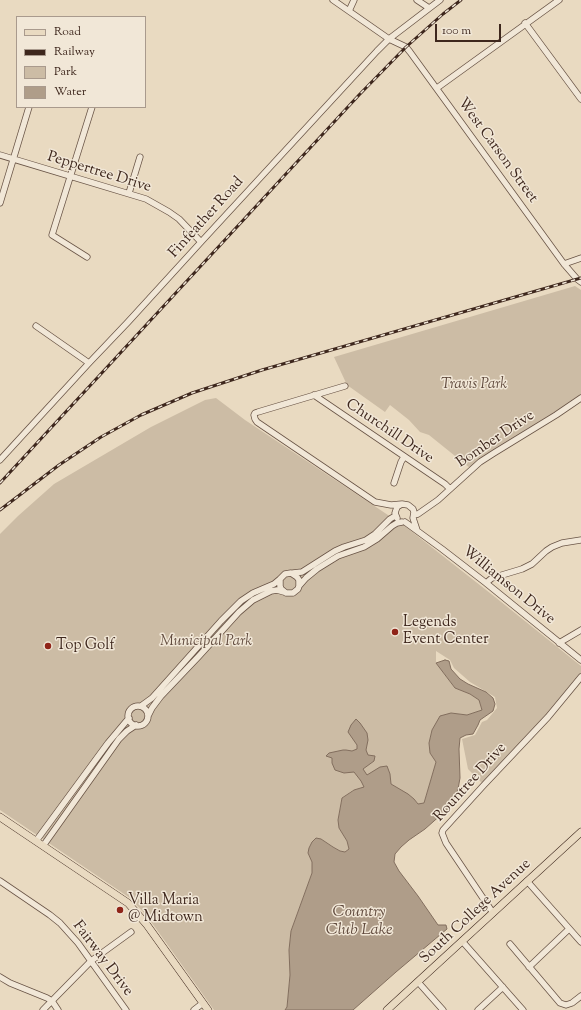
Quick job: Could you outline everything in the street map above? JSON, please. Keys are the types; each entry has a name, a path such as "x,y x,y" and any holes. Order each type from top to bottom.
{"main road":[{"path":"0,817 128,903 147,925 208,1010"},
{"name":"South College Avenue","path":"387,1010 580,834"}],"street":[{"name":"West Carson Street","path":"333,0 389,39 406,47 564,264 581,282"},
{"path":"349,11 354,0"},
{"path":"417,0 429,8"},
{"name":"Finfeather Road","path":"0,460 377,50 440,0"},
{"path":"437,88 525,23 559,0"},
{"path":"525,23 581,99"},
{"path":"0,203 30,108"},
{"path":"87,257 52,235 92,108"},
{"name":"Peppertree Drive","path":"0,155 146,199 179,219 200,242"},
{"path":"130,193 140,157"},
{"path":"564,264 581,258"},
{"path":"36,326 89,363"},
{"path":"345,386 255,413 255,419 257,422 375,502 391,505 402,504 420,508 428,507"},
{"name":"Churchill Drive","path":"314,395 445,484 450,490"},
{"name":"Bomber Drive","path":"413,516 438,500 480,462 581,398"},
{"path":"394,483 404,457"},
{"path":"385,504 395,514 399,521 403,522"},
{"path":"136,725 131,722 129,718 128,714 131,709 141,706 152,698 221,621 241,601 253,593 274,584 285,574 302,572 335,551 366,540 375,534 395,514 397,507 402,504"},
{"path":"43,846 119,739 127,731 136,725 143,724 147,720 152,708 161,696 239,612 253,600 271,592 277,590 286,593 293,593 306,578 338,556 364,547 397,523 411,520 414,512 411,506"},
{"name":"Williamson Drive","path":"413,516 418,532"},
{"name":"Williamson Drive","path":"403,522 486,583 581,660"},
{"path":"486,583 492,578 522,569 532,564 552,547 562,543 581,540"},
{"path":"291,573 299,580 299,586"},
{"path":"280,579 280,586 284,592"},
{"path":"559,643 581,630"},
{"name":"Rountree Drive","path":"493,913 446,843 442,833 443,830 548,717 581,677"},
{"path":"141,706 146,710 148,716"},
{"path":"36,841 103,749 129,718"},
{"name":"Fairway Drive","path":"0,881 60,923 78,943 126,1010"},
{"path":"527,881 581,942"},
{"path":"529,967 569,929"},
{"path":"44,1010 90,961 131,932"},
{"path":"462,942 522,1010"},
{"path":"510,944 562,1004 566,1005 572,1003 581,996"},
{"path":"0,977 10,983 47,998 52,1001 58,1010"},
{"path":"418,982 443,1010"},
{"path":"478,1010 503,987"},
{"path":"194,1010 203,1003"}],"green space":[{"name":"Travis Park","path":"575,286 581,290 581,395 470,468 429,435 420,432 409,420 390,405 385,412 347,385 334,357"},
{"name":"Municipal Park","path":"216,398 245,420 406,527 581,666 581,673 560,700 482,783 468,769 462,739 475,735 482,722 487,720 497,708 495,697 470,682 454,668 450,660 436,651 436,663 455,688 470,694 479,700 482,710 467,715 451,713 432,730 429,743 430,753 436,762 424,803 418,804 414,799 391,784 390,774 364,788 353,790 342,798 338,820 339,828 347,841 349,849 345,852 340,851 321,839 308,853 312,862 312,873 291,931 289,950 290,975 287,1007 285,1010 214,1010 147,916 130,898 0,810 0,534 54,484 151,427 205,400"}],"water":[{"name":"Country Club Lake","path":"445,660 449,661 451,669 460,679 486,692 493,698 495,704 493,711 480,720 473,734 460,738 460,778 458,789 452,805 425,829 401,847 395,854 394,862 438,925 446,925 447,929 353,1010 285,1010 287,1007 290,975 289,950 291,931 312,873 312,862 308,853 309,848 316,838 321,839 340,851 345,852 349,849 347,841 339,828 338,820 342,798 354,790 364,787 354,772 344,773 335,770 332,763 332,758 326,756 329,753 343,750 352,751 357,749 357,745 348,732 356,719 367,733 368,740 366,750 368,755 375,756 374,761 363,769 367,775 380,767 387,766 391,784 408,794 418,804 424,803 436,762 430,753 429,743 432,730 440,716 451,713 467,715 482,710 479,700 470,694 455,688 436,663"}],"railway":[{"path":"0,483 359,95 406,47 461,0"},
{"path":"0,510 59,465 101,437 141,415 192,393 262,370 581,278"}],"place":[{"name":"Legends Event Center","path":"395,632"},
{"name":"Top Golf","path":"48,646"},
{"name":"Villa Maria @ Midtown","path":"120,910"}]}
